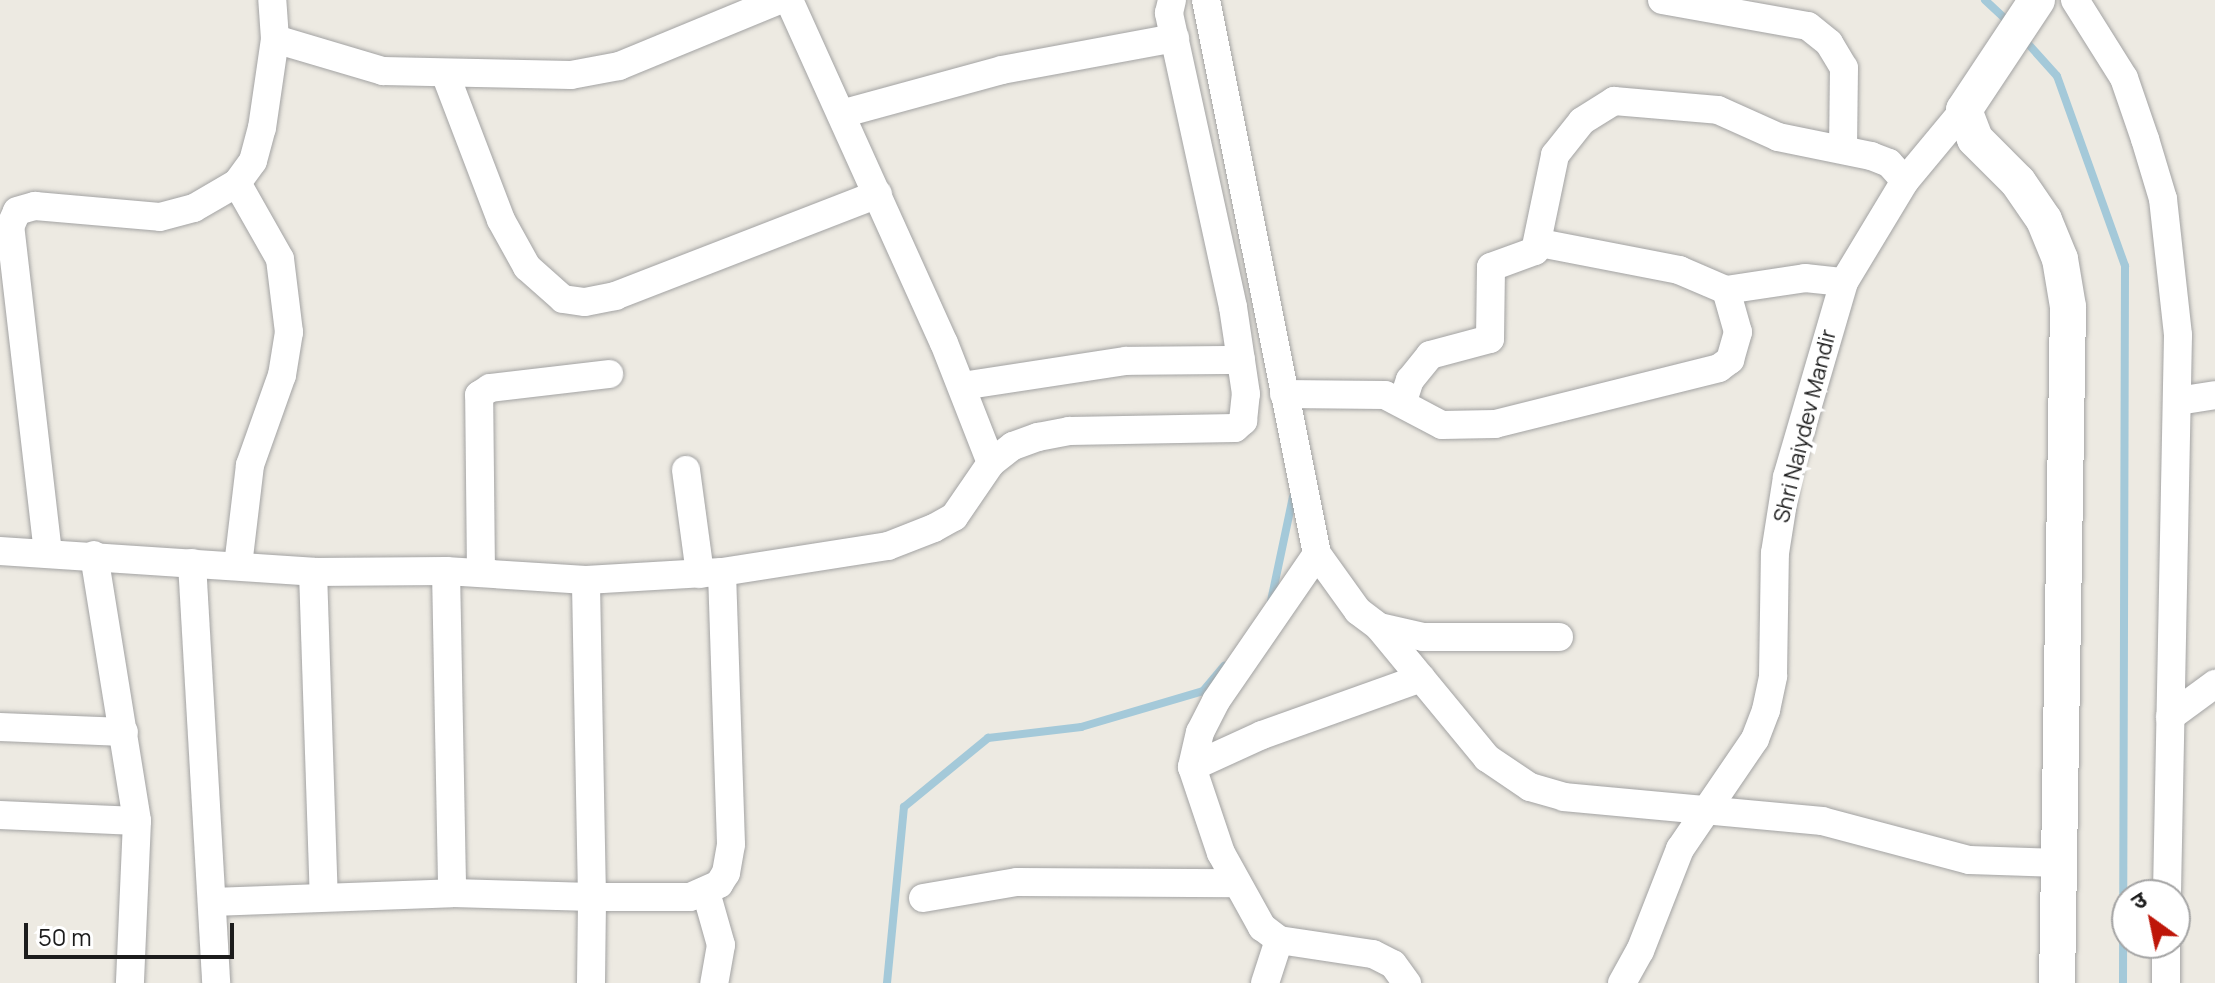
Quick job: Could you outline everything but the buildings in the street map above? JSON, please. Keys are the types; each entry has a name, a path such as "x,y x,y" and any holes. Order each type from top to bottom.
{"street":[{"path":"48,553 10,227 17,211 35,206 160,217 194,208 237,183 253,161 275,39 272,0"},
{"path":"275,39 372,69 446,76 557,76 619,66 779,0"},
{"path":"789,0 962,386 991,463"},
{"path":"0,551 313,572 446,571 586,580 711,573 888,546 934,528 954,517 991,463 1013,446 1069,431 1235,428 1246,408 1241,360 1233,307 1169,13 1172,0"},
{"path":"1206,0 1268,294 1284,394 1317,554 1358,611 1379,627 1487,758 1530,787 1564,797 1822,821 1969,860 2059,863"},
{"path":"1662,0 1808,26 1829,43 1844,68 1843,148"},
{"path":"2037,0 1964,110 1975,139 2018,182 2044,220 2060,259 2068,307 2057,983"},
{"path":"2075,0 2124,78 2163,199 2178,335 2167,879"},
{"path":"841,114 1002,70 1175,38"},
{"path":"446,76 501,220 527,267 563,299 585,302 615,296 878,194"},
{"path":"1403,401 1410,380 1430,355 1490,339 1491,267 1522,258 1540,243 1555,155 1582,121 1614,101 1718,110 1778,137 1843,148 1889,163 1905,181"},
{"name":"Shri Naiydev Mandir","path":"1622,983 1700,812 1755,739 1766,710 1773,676 1775,553 1787,477 1844,282 1905,181 1964,110"},
{"path":"237,183 280,259 289,332 282,375 250,465 238,565"},
{"path":"1540,243 1679,270 1726,290 1805,278 1844,282"},
{"path":"1284,394 1370,394 1403,401 1442,425 1467,428 1719,368 1730,360 1738,332 1726,290"},
{"path":"1233,307 1268,294"},
{"path":"962,386 1126,361 1241,360"},
{"path":"481,573 479,395 490,388 609,374"},
{"path":"2178,401 2215,395"},
{"path":"212,902 452,893 592,897 706,892 726,873 731,844 711,573 686,470"},
{"path":"1317,554 1216,701 1200,732 1192,767 1203,810 1236,883 1262,927 1279,940 1373,954 1393,964 1407,983"},
{"path":"94,555 137,821 130,983"},
{"path":"192,563 216,983"},
{"path":"446,571 452,893"},
{"path":"313,572 324,897"},
{"path":"586,580 591,983"},
{"path":"1379,627 1423,637 1559,637"},
{"path":"1192,767 1262,735 1421,678"},
{"path":"2170,717 2215,684"},
{"path":"0,727 124,732"},
{"path":"0,815 137,821"},
{"path":"923,898 1017,882 1236,883"},
{"path":"706,892 721,945 714,983"},
{"path":"1265,983 1279,940"},
{"path":"2166,959 2166,983"}],"waterway":[{"path":"1985,0 2011,24"},
{"path":"2022,37 2057,76 2125,266 2123,983"},
{"path":"1271,601 1293,497"},
{"path":"887,983 904,807 988,738 1081,727 1203,691 1224,666"}]}
